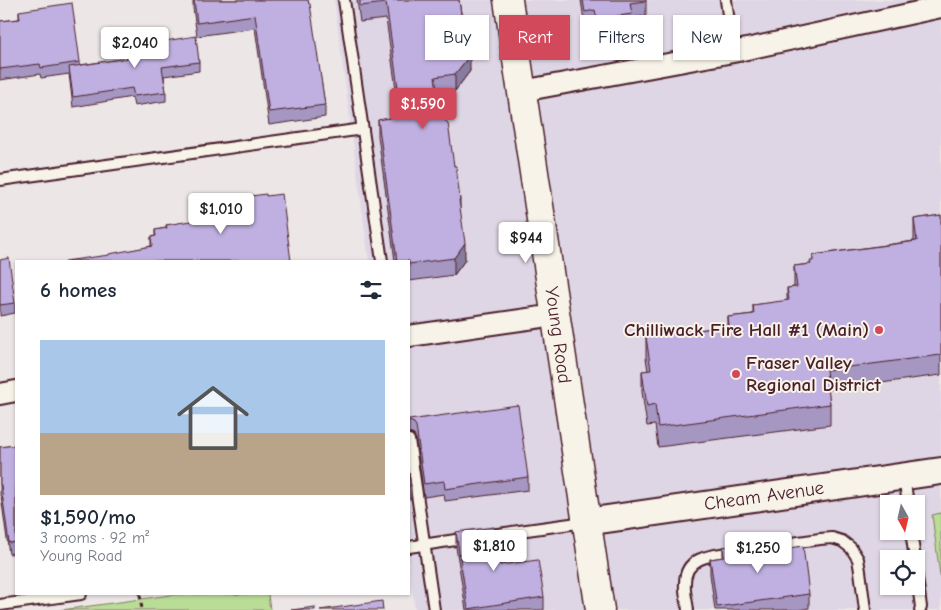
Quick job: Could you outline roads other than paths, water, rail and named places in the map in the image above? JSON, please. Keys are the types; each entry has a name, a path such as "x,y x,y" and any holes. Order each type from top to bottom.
{"main road":[{"name":"Young Road","path":"508,0 600,610"}],"street":[{"path":"740,51 941,8"},
{"path":"522,91 690,60"},
{"path":"410,336 556,315"},
{"path":"0,394 15,391"},
{"name":"Cheam Avenue","path":"586,522 941,471"}],"lane":[{"path":"344,0 382,260"},
{"path":"726,0 728,15"},
{"path":"0,180 362,129"},
{"path":"410,447 434,610"},
{"path":"904,476 907,495"},
{"path":"410,547 586,522"},
{"path":"688,610 684,584 686,576 689,569 705,556 832,538 842,541 851,548 858,559 866,610"},
{"path":"0,605 74,595"},
{"path":"918,595 920,610"}],"place":[{"name":"Chilliwack Fire Hall #1 (Main)","path":"879,330"},
{"name":"Fraser Valley Regional District","path":"736,374"}]}
